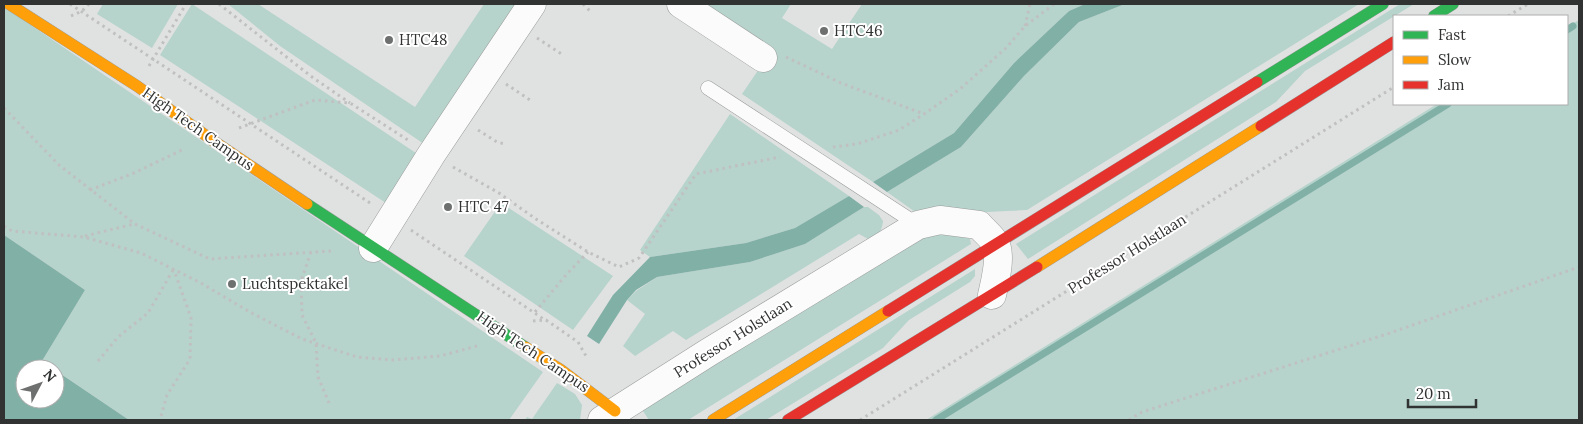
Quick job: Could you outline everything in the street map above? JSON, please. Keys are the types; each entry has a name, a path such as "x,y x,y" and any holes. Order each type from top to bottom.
{"main road":[{"path":"713,420 1383,4"},
{"path":"1436,15 1453,4"},
{"name":"High Tech Campus","path":"20,7 137,86 212,140 373,248 561,370 609,415"},
{"path":"788,420 992,295 1393,43"}],"street":[{"path":"373,248 431,155 532,4"},
{"path":"681,4 763,58"},
{"name":"Professor Holstlaan","path":"609,415 918,225 940,220 979,225 996,244"},
{"path":"992,295 998,255 996,244"}],"lane":[{"path":"708,88 918,225"}],"path":[{"path":"70,4 546,320"},
{"path":"137,86 186,4"},
{"path":"219,4 350,103 431,155 499,193 588,252 619,267 639,258 696,174 805,152 857,144 899,130 960,89 1001,53 1026,26 1054,4"},
{"path":"583,4 591,12"},
{"path":"1026,26 1030,4"},
{"path":"1510,15 1528,4"},
{"path":"763,58 788,57 841,83 924,114"},
{"path":"487,71 533,102"},
{"name":"Professor Holstlaan","path":"860,420 1393,88"},
{"path":"90,190 134,173 177,152 315,100 350,103"},
{"path":"4,108 59,165 135,224 210,259 373,248"},
{"path":"457,116 497,142 506,144"},
{"path":"84,237 135,224"},
{"path":"4,226 12,231 84,237 140,253 174,269 302,339 357,357 393,360 440,356 485,344 505,333"},
{"path":"311,252 301,281 302,315 316,344 318,377 329,403"},
{"path":"535,312 588,252"},
{"path":"1129,420 1142,412 1387,334 1579,267"},
{"path":"98,361 118,337 148,313 174,269"},
{"path":"161,416 167,395 190,359 191,318 174,269"}],"shaded area":[{"path":"103,4 178,4 152,48 97,14"},
{"path":"192,4 419,155 386,203 160,55"},
{"path":"228,4 258,4 415,107 484,4 520,4 424,144 280,46"},
{"path":"693,4 791,4 782,18 832,49 862,4 1085,4 1069,11 1014,63 954,133 873,182 742,94 771,51"},
{"path":"1085,4 1125,4 1079,22 1024,76 961,147 887,192 873,182 954,133 1014,63 1069,11"},
{"path":"1125,4 1359,4 1027,210 986,212 940,206 918,214 887,192 961,147 1024,76 1079,22"},
{"path":"1400,4 1414,4 1393,15 1393,17 1305,71 1276,102 1028,259 1016,244"},
{"path":"4,7 543,372 509,420 129,420 65,377 65,359 43,359 85,290 4,235"},
{"path":"1579,20 1579,420 926,420 1435,105 1568,105 1568,26"},
{"path":"730,114 849,196 795,228 746,243 650,257 640,250"},
{"path":"849,196 864,207 805,244 750,262 657,277 636,290 627,300 599,344 587,336 613,295 650,257 746,243 795,228"},
{"path":"501,203 613,276 573,330 464,256"},
{"path":"864,207 868,207 879,215 883,221 882,228 877,235 868,239 859,234 686,340 673,331 635,356 623,346 645,314 627,300 636,291 657,277 750,262 805,244"},
{"path":"947,233 970,239 971,244 688,420 649,420 641,408 913,238"},
{"path":"4,235 85,290 43,359 15,359 15,409 65,409 65,377 129,420 4,420"},
{"path":"975,269 975,276 970,282 909,320 883,348 766,420 733,420"},
{"path":"557,383 575,394 582,405 580,420 525,420 527,417 532,419"}],"waterway":[{"path":"1568,29 1573,26"},
{"path":"936,420 1446,105"}],"traffic: fast":[{"path":"1257,82 1383,4"},
{"path":"1436,15 1453,4"},
{"path":"307,204 525,347"}],"traffic: slow":[{"path":"9,4 137,86 212,140 307,204"},
{"path":"1037,267 1261,126"},
{"path":"713,420 888,311"},
{"path":"525,347 561,370 615,411"}],"traffic: jam":[{"path":"1261,126 1393,43"},
{"path":"888,311 1257,82"},
{"path":"788,420 1037,267"}],"place":[{"name":"HTC46","path":"824,31"},
{"name":"HTC48","path":"389,40"},
{"name":"HTC 47","path":"448,207"},
{"name":"Luchtspektakel","path":"232,284"}]}
